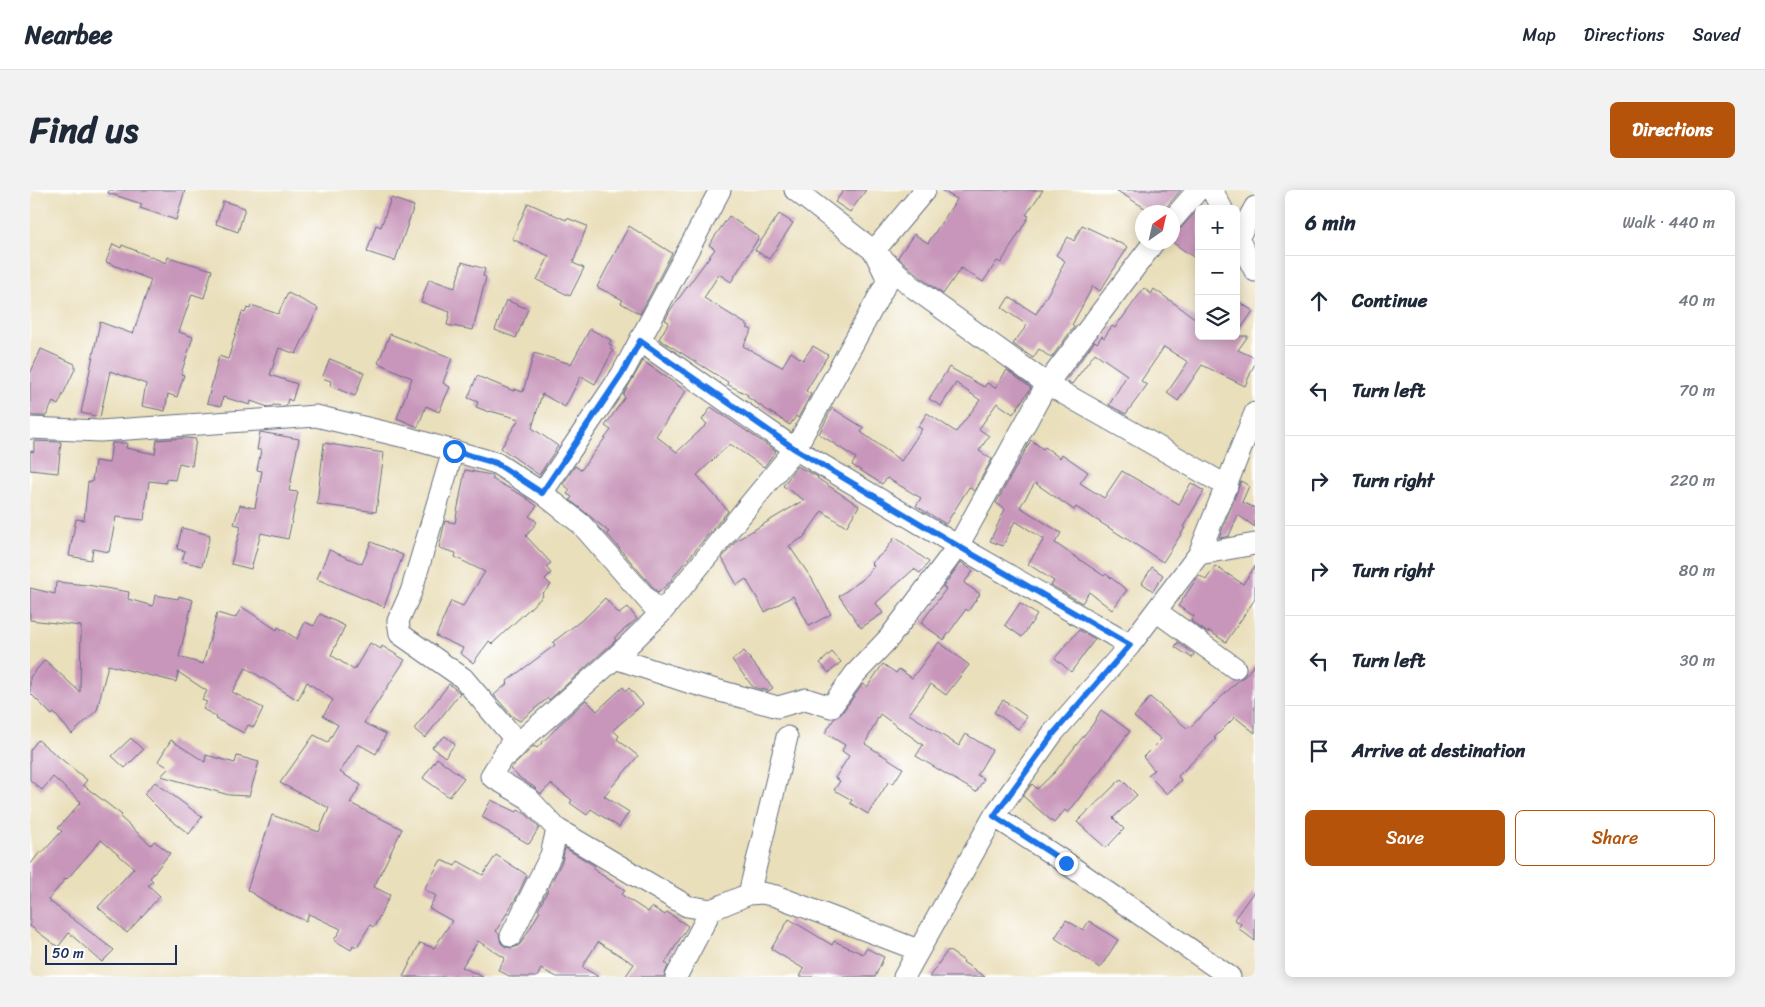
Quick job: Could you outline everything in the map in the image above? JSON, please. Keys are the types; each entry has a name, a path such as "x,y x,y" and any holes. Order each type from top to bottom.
{"street":[{"path":"542,493 622,374 720,190"},
{"path":"795,190 874,251 911,286 1047,384 1226,486"},
{"path":"874,251 924,190"},
{"path":"1180,211 1198,190"},
{"path":"1212,190 1220,205"},
{"path":"1240,231 1255,208"},
{"path":"1240,242 1255,271"},
{"path":"615,658 691,683 778,707 806,699 831,707 855,674 889,638 958,546 1047,384 1148,250"},
{"path":"490,776 522,739 615,658 660,614 795,449 888,280 874,251"},
{"path":"640,341 795,449 1130,645"},
{"path":"904,977 994,816 1054,733 1130,645 1199,554 1255,413"},
{"path":"30,428 100,432 316,416 405,437 496,463 542,493 581,524 660,614"},
{"path":"454,451 411,592 398,621 400,634 463,678 514,738 490,776"},
{"path":"1199,554 1255,544"},
{"path":"1156,611 1235,668"},
{"path":"749,894 787,737"},
{"path":"490,776 528,798 557,829 687,906 711,910 749,894 762,893 776,896 918,950"},
{"path":"994,816 1066,863 1230,977"},
{"path":"511,936 551,855 557,829"},
{"path":"676,977 711,910"}],"building":[{"path":"109,190 185,190 176,220 140,208 142,204 108,193"},
{"path":"844,190 866,190 850,212 835,202"},
{"path":"941,190 1043,190 1026,215 1029,216 1001,263 997,261 983,282 961,268 943,294 898,257 914,234 928,243 957,199"},
{"path":"1116,190 1181,190 1168,205 1140,205"},
{"path":"391,198 414,206 395,261 367,252 376,225 381,227"},
{"path":"223,201 245,208 238,232 216,224"},
{"path":"528,203 566,220 567,218 587,226 573,263 584,268 570,296 537,280 549,256 512,239"},
{"path":"1195,213 1195,258 1180,248 1181,228"},
{"path":"779,214 793,223 769,259 755,250"},
{"path":"729,216 759,237 731,282 719,274 704,298 749,326 747,328 752,330 743,346 782,367 791,352 803,360 813,346 828,355 806,391 811,394 798,418 796,416 790,425 747,397 748,395 727,384 728,382 659,339 669,322 665,320 671,309 715,249 709,245"},
{"path":"1082,225 1128,247 1100,291 1093,286 1072,325 1074,327 1051,358 1039,349 1033,358 1013,344 1027,325 1002,308 1009,297 1036,314 1065,261 1056,255 1068,237 1074,241"},
{"path":"629,226 672,253 640,314 621,303 623,300 597,287"},
{"path":"113,244 121,248 122,245 166,263 168,257 212,270 204,298 192,294 179,332 193,337 181,374 184,375 177,397 168,394 165,411 142,406 146,384 110,371 100,417 81,413 100,322 133,334 151,280 106,262"},
{"path":"462,262 485,269 483,276 486,277 473,330 447,325 450,312 421,302 429,279 455,288"},
{"path":"1144,288 1151,294 1154,289 1195,318 1195,340 1240,340 1240,336 1248,336 1238,350 1255,358 1255,363 1245,386 1202,365 1178,401 1167,393 1188,362 1164,347 1141,381 1147,385 1126,414 1109,405 1127,375 1095,353 1072,384 1066,380 1095,341 1097,343 1102,336 1104,338 1112,326 1115,328"},
{"path":"288,293 318,308 296,354 279,348 270,375 297,384 292,401 288,399 286,406 273,405 268,407 251,401 250,405 223,397 221,406 207,403 219,356 228,359 242,312 245,313 247,308 250,309 251,305 278,314"},
{"path":"506,300 528,309 516,338 495,330"},
{"path":"1240,303 1253,311 1240,330"},
{"path":"590,329 611,340 609,344 612,346 610,349 613,351 595,384 581,376 565,407 542,394 532,428 558,446 539,475 501,448 519,419 476,407 478,402 468,398 477,376 514,391 514,389 523,392 534,353 571,364"},
{"path":"390,334 452,358 443,383 450,387 439,412 426,406 418,427 397,418 412,378 378,363"},
{"path":"41,349 75,364 75,369 58,405 53,402 46,416 33,416 30,414 30,374"},
{"path":"330,359 364,373 355,396 330,386 331,381 322,378"},
{"path":"643,361 686,391 656,436 677,452 707,424 702,420 711,407 776,451 764,467 730,444 697,475 728,511 671,581 658,593 607,534 609,532 570,500 572,497 567,494 570,490 563,484 575,466 581,470 611,430 605,426 625,397 623,395"},
{"path":"949,367 984,387 987,383 995,388 1007,370 1031,388 1013,414 997,403 979,429 989,436 979,451 992,459 974,491 969,487 946,524 916,506 921,498 887,478 882,484 852,465 856,458 819,434 832,408 864,428 861,432 901,461 922,429 918,427 927,413 956,432 980,400 956,383 941,406 929,399"},
{"path":"260,432 299,439 289,491 298,492 288,539 261,533 251,569 231,564 241,526 234,524 240,505 255,508 262,471 257,470 261,450 257,450"},
{"path":"196,439 192,466 179,463 175,480 166,479 166,483 149,481 144,520 116,517 109,552 93,549 91,560 69,556 76,519 84,520 88,482 92,482 95,461 109,463 112,443 127,443 126,448 155,454 157,440"},
{"path":"1031,440 1060,458 1062,454 1088,472 1080,483 1104,498 1122,471 1179,504 1191,483 1204,491 1183,527 1185,528 1163,562 1076,507 1074,510 1035,483 1020,507 1061,533 1055,543 1104,576 1106,574 1127,590 1112,610 1089,592 1082,603 1051,585 1054,581 1028,564 1044,539 1015,521 1003,546 990,541 1005,509 996,503"},
{"path":"34,441 61,442 58,473 30,470 30,451 34,452"},
{"path":"324,443 384,453 376,512 317,504"},
{"path":"797,466 818,477 859,506 846,527 822,511 804,537 789,546 812,579 831,614 809,626 793,596 765,612 746,579 737,585 722,558 737,540 804,500 783,486"},
{"path":"465,470 491,475 494,477 492,479 525,497 537,506 529,516 537,522 526,536 551,563 546,567 551,573 545,579 551,585 542,594 543,596 492,644 489,641 473,663 460,653 463,648 436,636 451,601 463,606 485,572 455,557 456,553 439,548 445,521 455,523"},
{"path":"1241,481 1249,486 1242,502 1255,508 1255,527 1238,515 1229,536 1219,538"},
{"path":"182,528 210,535 202,566 182,561 185,551 177,549"},
{"path":"895,537 929,562 920,573 914,569 876,603 883,613 861,628 839,596 862,580 874,566 871,563 885,551"},
{"path":"371,542 403,555 384,607 317,579 329,550 362,564"},
{"path":"961,562 973,571 964,583 980,594 968,611 966,609 944,640 921,623 946,589 943,587"},
{"path":"1215,566 1243,584 1255,566 1255,599 1226,642 1209,631 1208,633 1191,621 1194,616 1178,606 1199,575 1206,580"},
{"path":"1152,567 1163,575 1153,591 1142,583"},
{"path":"56,582 129,592 128,599 153,606 155,595 178,599 179,596 193,600 179,657 203,664 217,613 235,618 242,607 277,630 278,627 297,639 305,622 314,626 320,614 345,626 331,655 354,670 370,643 381,649 382,646 405,660 364,723 386,734 376,754 358,744 340,772 361,785 350,803 402,829 374,887 390,895 374,927 370,925 357,947 353,945 351,950 334,940 341,929 309,914 306,921 276,908 247,890 272,815 319,832 329,808 280,783 314,735 328,742 338,725 323,716 333,700 307,682 298,700 246,668 232,692 263,708 254,727 248,725 244,733 216,719 217,717 203,709 207,702 202,700 207,691 178,672 176,682 108,665 97,710 72,734 54,713 52,715 30,693 30,677 45,660 80,692 81,626 30,620 30,588 55,594"},
{"path":"605,598 619,614 628,607 637,619 614,638 616,640 549,700 548,698 520,721 513,717 494,695 508,683 507,681 555,645 553,642 587,616"},
{"path":"1020,603 1037,615 1022,637 1005,625"},
{"path":"1079,630 1095,639 1071,672 1055,658"},
{"path":"939,642 969,665 946,695 931,684 909,714 959,746 966,734 992,750 977,775 984,779 976,792 916,756 923,745 880,714 865,744 903,768 893,784 889,781 868,814 850,803 852,800 834,790 840,781 835,778 849,756 842,751 845,745 825,733 863,684 867,687 883,664 896,673 899,669 912,678"},
{"path":"1178,642 1194,654 1192,658 1175,647"},
{"path":"744,651 773,688 769,691 753,687 732,660"},
{"path":"832,652 841,662 829,673 820,663"},
{"path":"1255,664 1255,733 1235,717 1214,738 1216,739 1178,776 1181,780 1167,794 1148,775 1154,770 1143,757 1161,739 1134,717 1150,697 1188,729 1245,676"},
{"path":"449,684 460,693 425,738 414,729"},
{"path":"623,687 626,691 629,688 643,704 613,730 619,736 617,739 638,756 604,796 629,812 619,827 591,809 587,815 570,803 572,800 551,784 541,794 510,769 534,746 537,748 586,700 597,711"},
{"path":"1003,700 1027,717 1018,729 994,712"},
{"path":"1101,710 1130,731 1068,813 1065,810 1054,823 1023,796 1032,784 1037,789 1055,772 1093,724"},
{"path":"445,736 455,744 445,757 432,747"},
{"path":"131,738 143,750 125,768 112,756"},
{"path":"38,740 87,780 83,785 122,815 120,817 151,845 154,841 170,853 150,878 153,881 148,885 160,896 127,933 98,907 134,868 101,840 48,900 114,950 102,962 69,933 58,947 30,926 30,865 40,852 42,853 62,831 58,828 81,802 53,777 42,790 30,780 30,750"},
{"path":"171,740 205,762 206,755 235,763 237,756 259,762 249,796 229,795 161,776 169,768 158,761"},
{"path":"437,758 464,778 449,797 423,778"},
{"path":"1121,779 1137,795 1113,818 1124,829 1106,848 1077,822"},
{"path":"155,782 202,817 189,834 167,817 144,794"},
{"path":"491,800 526,814 539,828 529,844 482,817"},
{"path":"565,848 595,866 593,869 625,890 622,895 648,912 652,907 665,915 667,912 688,926 665,963 668,965 664,977 625,977 634,964 598,942 582,967 599,977 557,977 541,969 537,977 511,977 498,970 505,958 478,941 462,967 483,977 403,977 420,943 434,948 452,921 429,908 436,896 424,889 441,860 455,866 458,861 483,875 496,855 527,875 515,900 496,931 499,934 501,943 506,947 512,948 522,942 540,911 538,910 562,861"},
{"path":"1255,890 1255,941 1238,928 1241,924 1234,919"},
{"path":"789,919 832,945 834,941 863,954 866,948 884,957 875,977 800,977 804,969 771,949"},
{"path":"1066,920 1083,930 1089,921 1118,940 1100,968 1055,938"},
{"path":"948,950 963,962 985,977 929,977"}],"route":[{"path":"454,451 496,463 542,493 622,374 640,341 795,449 1130,645 1054,733 994,816 1066,863"}]}
